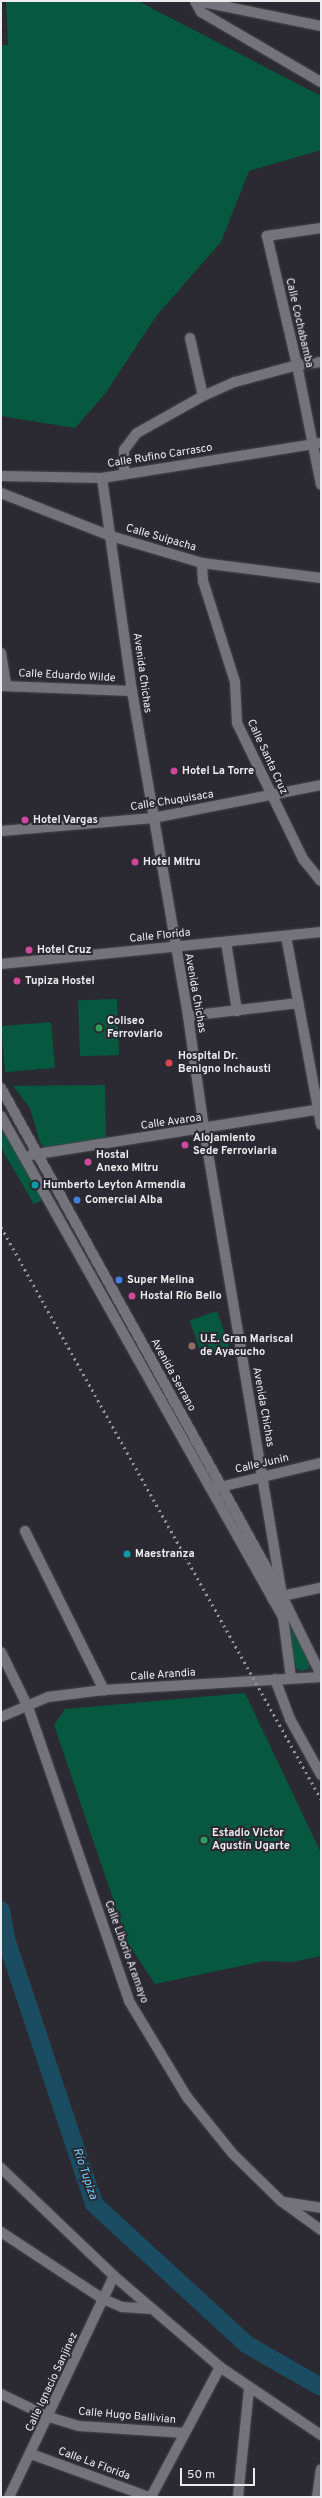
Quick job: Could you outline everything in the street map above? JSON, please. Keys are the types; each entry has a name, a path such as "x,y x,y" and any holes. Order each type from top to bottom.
{"street":[{"path":"195,1 201,12 321,82"},
{"path":"198,1 321,26"},
{"name":"Calle Cochabamba","path":"321,228 267,236 317,443 321,485"},
{"path":"190,338 203,396"},
{"path":"124,474 124,450 137,433 203,396 235,382 297,365 321,362"},
{"name":"Calle Rufino Carrasco","path":"1,476 102,478 317,443"},
{"name":"Avenida Chichas","path":"102,478 132,691 188,1016 204,1129 262,1476 278,1598"},
{"name":"Calle Suipacha","path":"1,493 111,536 202,563 321,578"},
{"name":"Calle Santa Cruz","path":"202,563 204,581 235,682 237,723 303,859 321,881"},
{"path":"1,653 4,685"},
{"name":"Calle Eduardo Wilde","path":"4,685 132,691"},
{"name":"Calle Chuquisaca","path":"1,831 153,818 321,785"},
{"name":"Calle Florida","path":"1,964 321,932"},
{"path":"286,936 321,1125"},
{"path":"226,942 237,1011"},
{"path":"188,1016 298,1003"},
{"name":"Avenida Serrano","path":"1,1088 221,1487 278,1598 321,1676"},
{"name":"Calle Avaroa","path":"25,1156 204,1129 319,1109"},
{"name":"Avenida Serrano","path":"1,1116 25,1156 210,1490 278,1598 283,1617 290,1678"},
{"name":"Calle Junin","path":"210,1490 262,1476 321,1463"},
{"path":"25,1531 104,1690"},
{"path":"278,1598 321,1588"},
{"name":"Calle Liborio Aramayo","path":"1,1652 28,1707 129,2001 187,2097 233,2154 281,2201 321,2230"},
{"name":"Calle Arandia","path":"6,1716 48,1697 104,1690 321,1676"},
{"path":"275,1679 290,1719 321,1775"},
{"path":"1,2168 114,2276 220,2367 250,2389 321,2435"},
{"path":"281,2201 321,2208"},
{"path":"1,2232 103,2299 122,2307 152,2309"},
{"name":"Calle Ignacio Sanjinez","path":"9,2497 49,2417 114,2276"},
{"path":"150,2497 220,2367"},
{"path":"238,2497 250,2389"},
{"name":"Calle Hugo Ballivian","path":"1,2394 49,2417 79,2426 185,2432"},
{"name":"Calle La Florida","path":"31,2454 150,2497"},
{"path":"317,2497 321,2469"}],"green space":[{"path":"6,1 138,1 321,96 321,150 249,171 221,242 157,315 104,395 75,428 1,416 1,45 8,45"},
{"name":"Coliseo Ferroviario","path":"117,999 119,1055 80,1056 78,1000"},
{"path":"51,1022 55,1068 5,1072 1,1026"},
{"path":"105,1085 106,1138 45,1149 40,1142 30,1108 13,1086"},
{"path":"1,1127 44,1199 34,1204 1,1148"},
{"path":"217,1311 230,1349 203,1358 190,1320"},
{"path":"289,1625 310,1659 309,1668 303,1671 297,1669 293,1662"},
{"name":"Estadio Victor Agustín Ugarte","path":"245,1693 321,1853 321,1956 292,1962 264,1961 155,1984 128,1943 54,1725 65,1709"}],"waterway":[{"name":"Río Tupiza","path":"1,1910 6,1939 94,2204 246,2344 321,2387"},
{"path":"1,1950 6,1939"}],"railway":[{"path":"1,1227 321,1799"}],"place":[{"name":"Hotel La Torre","path":"174,771"},
{"name":"Hotel Vargas","path":"25,820"},
{"name":"Hotel Mitru","path":"135,862"},
{"name":"Hotel Cruz","path":"29,950"},
{"name":"Tupiza Hostel","path":"17,981"},
{"name":"Coliseo Ferroviario","path":"99,1028"},
{"name":"Hospital Dr. Benigno Inchausti","path":"169,1063"},
{"name":"Alojamiento Sede Ferroviaria","path":"185,1145"},
{"name":"Hostal Anexo Mitru","path":"88,1162"},
{"name":"Humberto Leyton Armendia","path":"35,1185"},
{"name":"Comercial Alba","path":"77,1200"},
{"name":"Super Melina","path":"119,1280"},
{"name":"Hostal Río Bello","path":"132,1296"},
{"name":"U.E. Gran Mariscal de Ayacucho","path":"192,1346"},
{"name":"Maestranza","path":"127,1554"},
{"name":"Estadio Victor Agustín Ugarte","path":"204,1840"}]}
